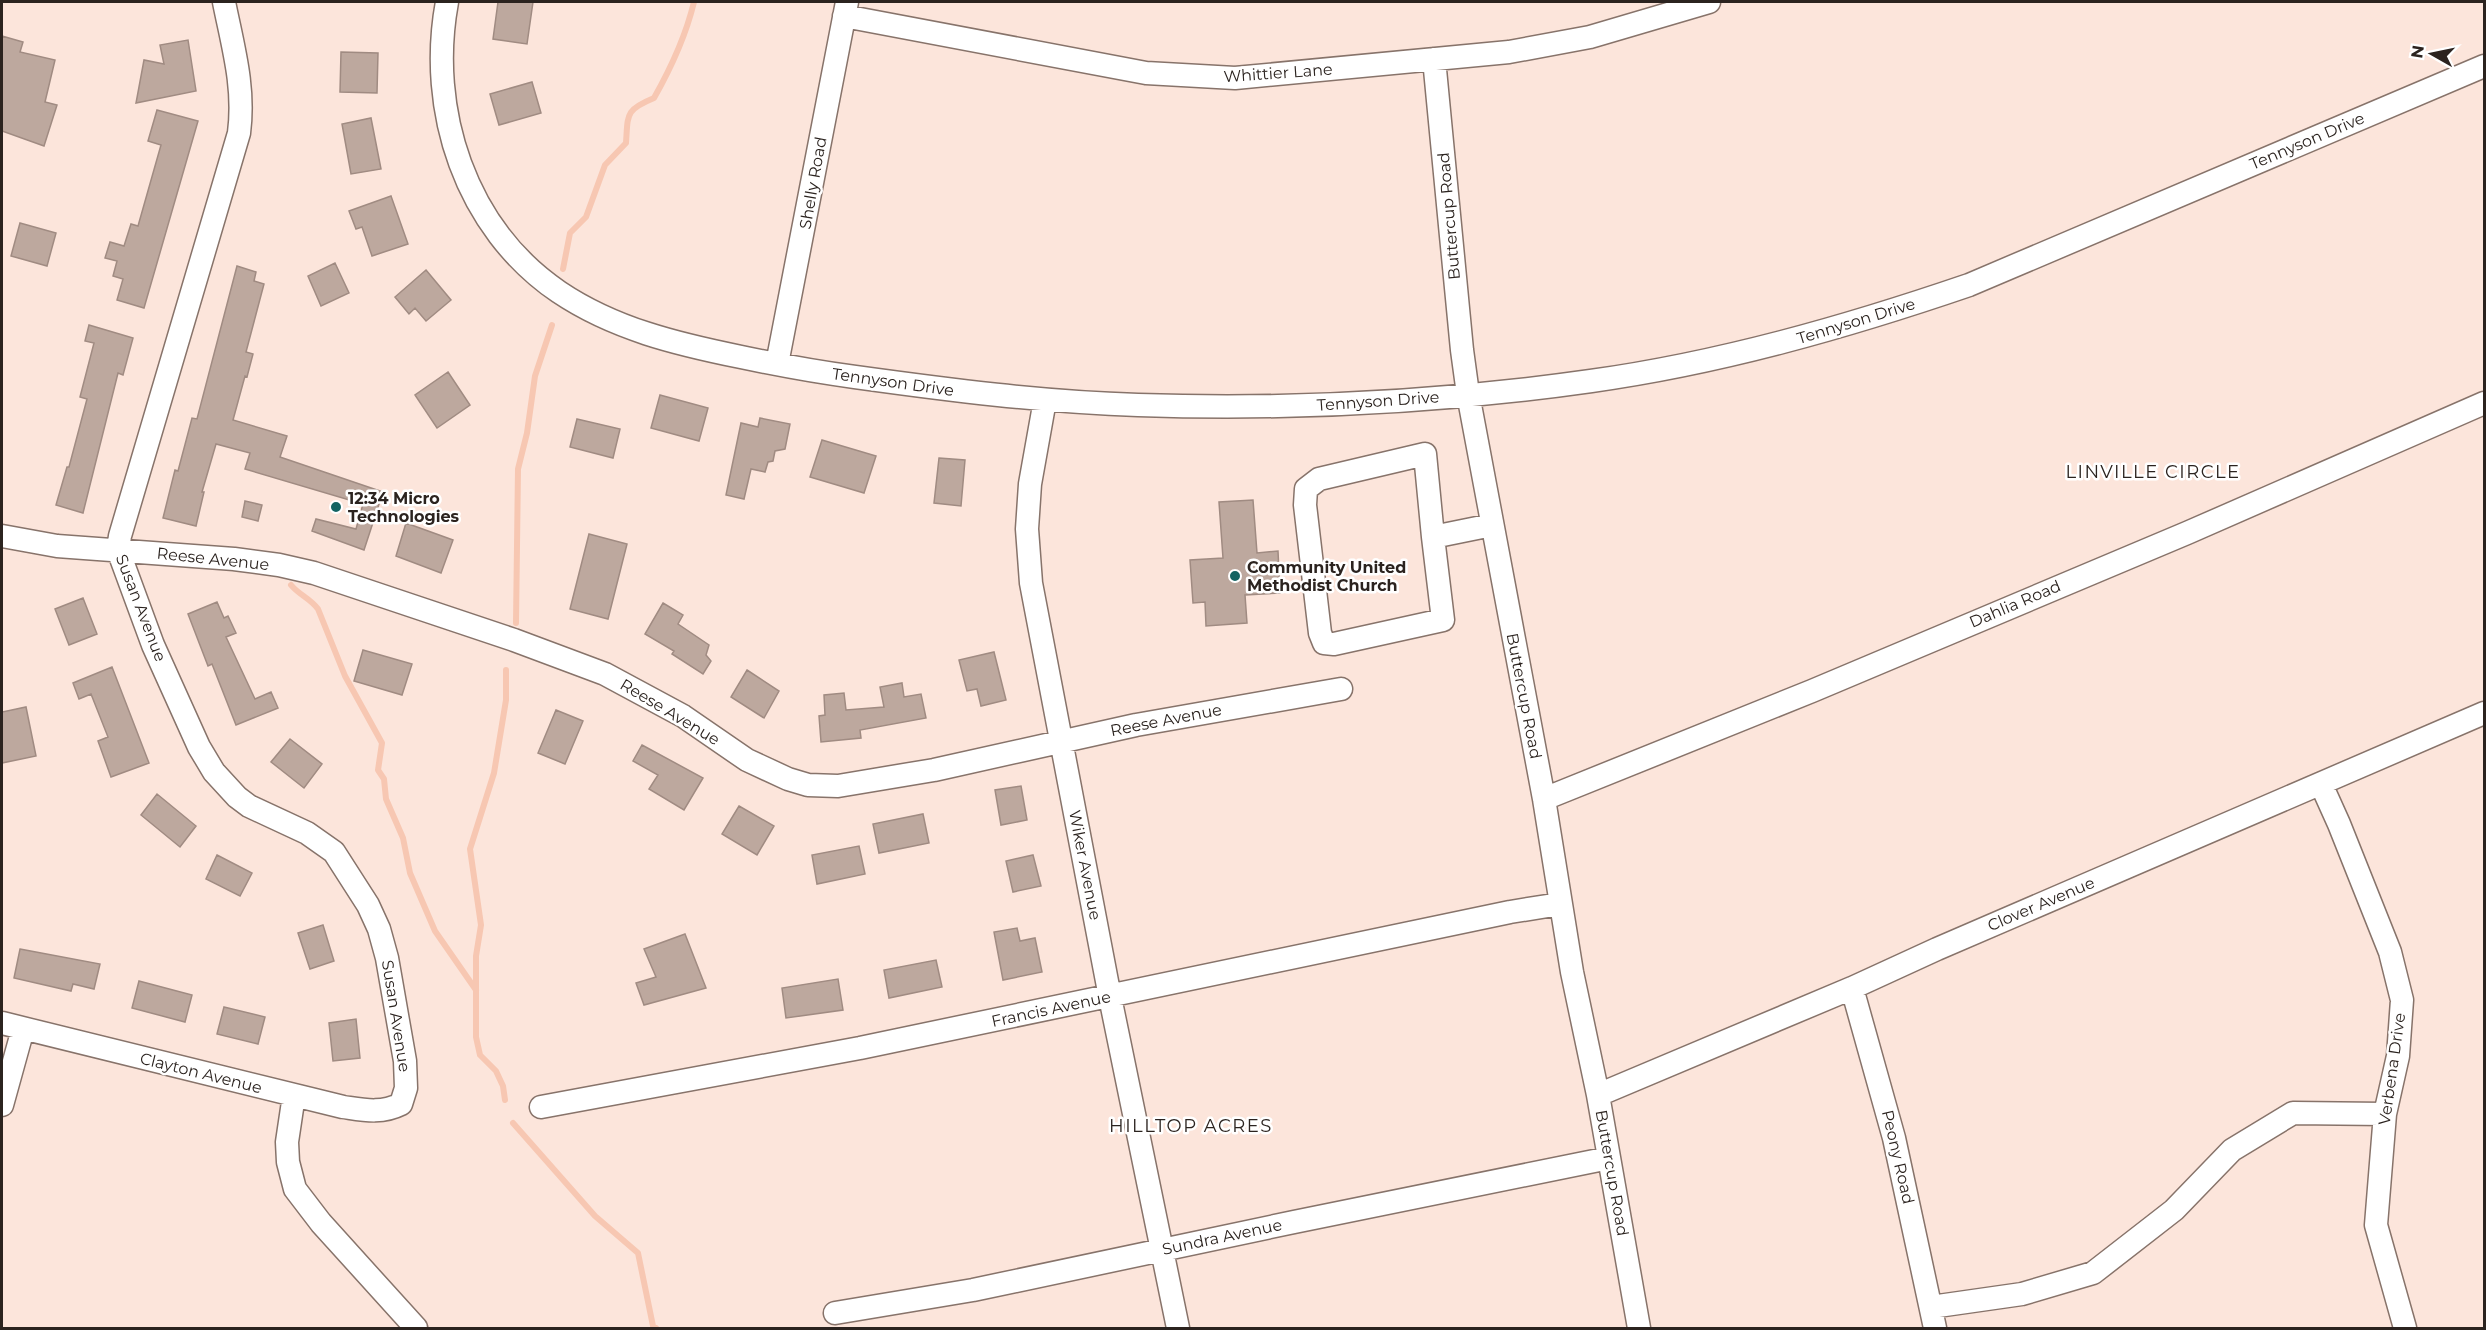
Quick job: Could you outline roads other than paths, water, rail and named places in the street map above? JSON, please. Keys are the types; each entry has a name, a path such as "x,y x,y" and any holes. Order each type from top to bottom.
{"street":[{"name":"Susan Avenue","path":"224,2 241,82 242,109 239,134 120,536 118,550 153,645 200,750 214,772 249,806 307,833 334,852 368,905 379,928 387,958 405,1061 406,1088 401,1104"},
{"name":"Tennyson Drive","path":"447,2 441,59 442,80 452,140 468,183 496,232 508,247 541,278 586,309 624,327 699,348 811,371 976,394 1136,405 1303,406 1468,394 1592,381 1743,352 1885,313 1969,285 2484,66"},
{"name":"Whittier Lane","path":"845,9 1146,73 1199,77 1265,77 1509,52 1590,37 1709,2"},
{"name":"Shelly Road","path":"777,364 845,9"},
{"name":"Buttercup Road","path":"1434,59 1468,394 1544,799 1560,904 1598,1095 1639,1329"},
{"name":"Wiker Avenue","path":"1045,400 1030,484 1027,545 1031,583 1110,997 1178,1329"},
{"name":"Dahlia Road","path":"1544,799 1812,691 2484,404"},
{"path":"1425,454 1433,537 1443,620 1334,644 1324,643 1320,633 1305,505 1306,489 1319,479 1425,454"},
{"path":"1433,537 1492,525"},
{"name":"Reese Avenue","path":"2,536 57,546 234,559 291,568 364,589 605,674 683,716 747,760 799,783 838,786 934,770 1194,714 1341,689"},
{"name":"Clover Avenue","path":"1598,1095 1852,988 1937,949 2484,713"},
{"name":"Verbena Drive","path":"2321,784 2390,952 2402,1000 2398,1056 2385,1114 2376,1224 2405,1329"},
{"name":"Francis Avenue","path":"541,1107 842,1051 1510,912 1560,904"},
{"name":"Peony Road","path":"1852,988 1894,1138 1933,1318"},
{"path":"2,1105 12,1026"},
{"name":"Clayton Avenue","path":"12,1026 294,1095 377,1112 401,1104"},
{"path":"294,1095 287,1142 288,1162 295,1189 321,1223 416,1329"},
{"path":"1933,1318 2093,1273 2174,1210 2232,1150 2293,1113 2385,1114"},
{"name":"Sundra Avenue","path":"835,1313 963,1292 1609,1158"}],"waterway":[{"path":"563,269 570,233 586,217 605,165 626,143 630,114 638,106 654,98 660,87 682,39 694,2"},
{"path":"516,623 518,469 527,433 535,376 552,325"},
{"path":"291,585 318,609 345,676 382,743 378,770 384,779 386,799 403,838 410,873 435,931 476,990"},
{"path":"505,1100 503,1086 496,1071 480,1055 476,1037 476,956 481,925 470,849 494,773 506,700 506,670"},
{"path":"513,1123 595,1216 638,1253 653,1326 656,1328"}],"place":[{"name":"12:34 Micro Technologies","path":"336,507"},
{"name":"Community United Methodist Church","path":"1235,576"}],"district":[{"name":"LINVILLE CIRCLE","path":"2153,472"},
{"name":"HILLTOP ACRES","path":"1191,1126"}]}
